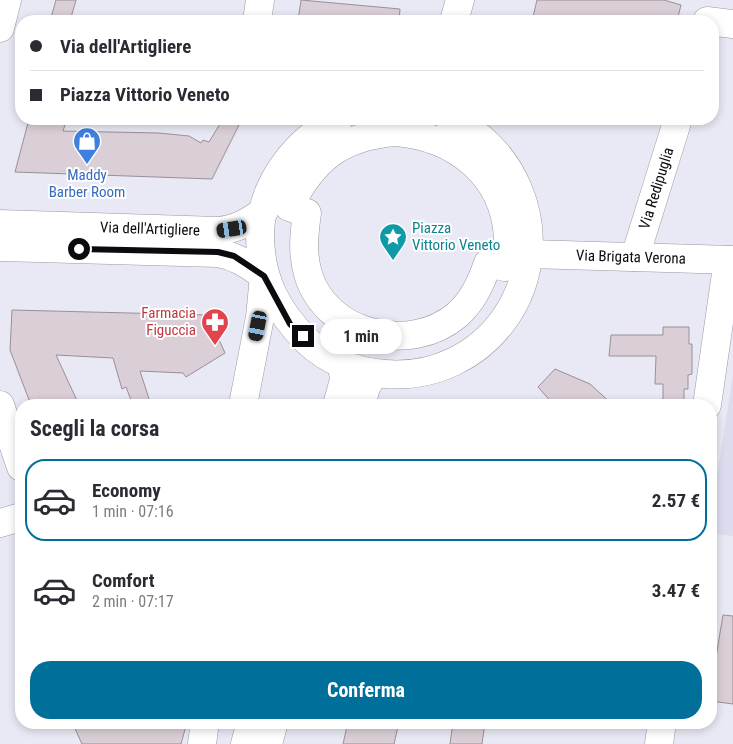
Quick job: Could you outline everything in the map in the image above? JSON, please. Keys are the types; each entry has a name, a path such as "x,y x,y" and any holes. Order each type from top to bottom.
{"street":[{"path":"0,28 7,0"},
{"path":"258,15 260,0"},
{"path":"456,15 460,0"},
{"path":"719,22 733,24"},
{"path":"276,209 307,213 304,257 308,276 317,294 329,309 345,321 370,332 403,336 422,333 441,326 470,301 480,285 488,263 505,268 509,239 506,220 492,185 466,156 433,138 415,133 386,132 358,138 341,146 311,170 300,185 276,209 261,228 260,257 264,276 290,324 316,349 342,365 374,374 396,375 426,372 454,362 480,346 501,325 517,300 527,271 530,254 530,231 526,206 512,174 490,145 463,125"},
{"name":"Via Redipuglia","path":"635,257 676,125"},
{"path":"276,209 280,170 295,151 308,127"},
{"name":"Via dell'Artigliere","path":"0,224 218,232 232,229 276,209"},
{"name":"Via dell'Artigliere","path":"0,247 218,252 234,256 264,276"},
{"name":"Via Brigata Verona","path":"530,254 731,260"},
{"path":"709,399 731,260"},
{"path":"244,399 260,317 264,276"},
{"path":"339,399 344,380 342,365"},
{"path":"363,399 366,387 374,374"},
{"path":"0,405 15,449"},
{"path":"0,523 15,519"},
{"path":"202,744 204,729"},
{"path":"245,744 249,729"},
{"path":"268,744 272,729"},
{"path":"659,744 661,729"}],"shaded area":[{"path":"733,374 733,536 717,534 717,477"}],"building":[{"path":"56,0 76,0 72,15 52,15"},
{"path":"301,0 400,9 400,15 299,15"},
{"path":"537,0 664,0 681,5 678,15 533,15"},
{"path":"27,125 65,125 63,131 159,133 189,136 201,143 203,140 209,142 219,125 239,125 212,179 15,172"},
{"path":"12,310 208,315 225,353 186,377 183,373 140,371 149,399 131,399 126,387 122,389 113,358 56,355 76,399 29,399 10,350"},
{"path":"663,327 689,327 689,344 692,344 692,374 688,375 688,389 684,389 684,399 663,399 663,384 655,384 656,356 609,356 611,335 663,335"},
{"path":"555,369 590,384 606,399 549,399 538,387"},
{"path":"723,615 733,616 733,704 717,702 717,651"},
{"path":"75,729 185,729 181,744 82,744"},
{"path":"346,729 397,729 394,744 343,744"},
{"path":"452,729 484,729 482,744 450,744"}],"place":[{"name":"Maddy Barber Room","path":"87,165"},
{"name":"Piazza Vittorio Veneto","path":"393,261"},
{"name":"Farmacia Figuccia","path":"215,346"}],"route":[{"path":"79,249 218,252 234,256 264,276 290,324 303,336"}]}
